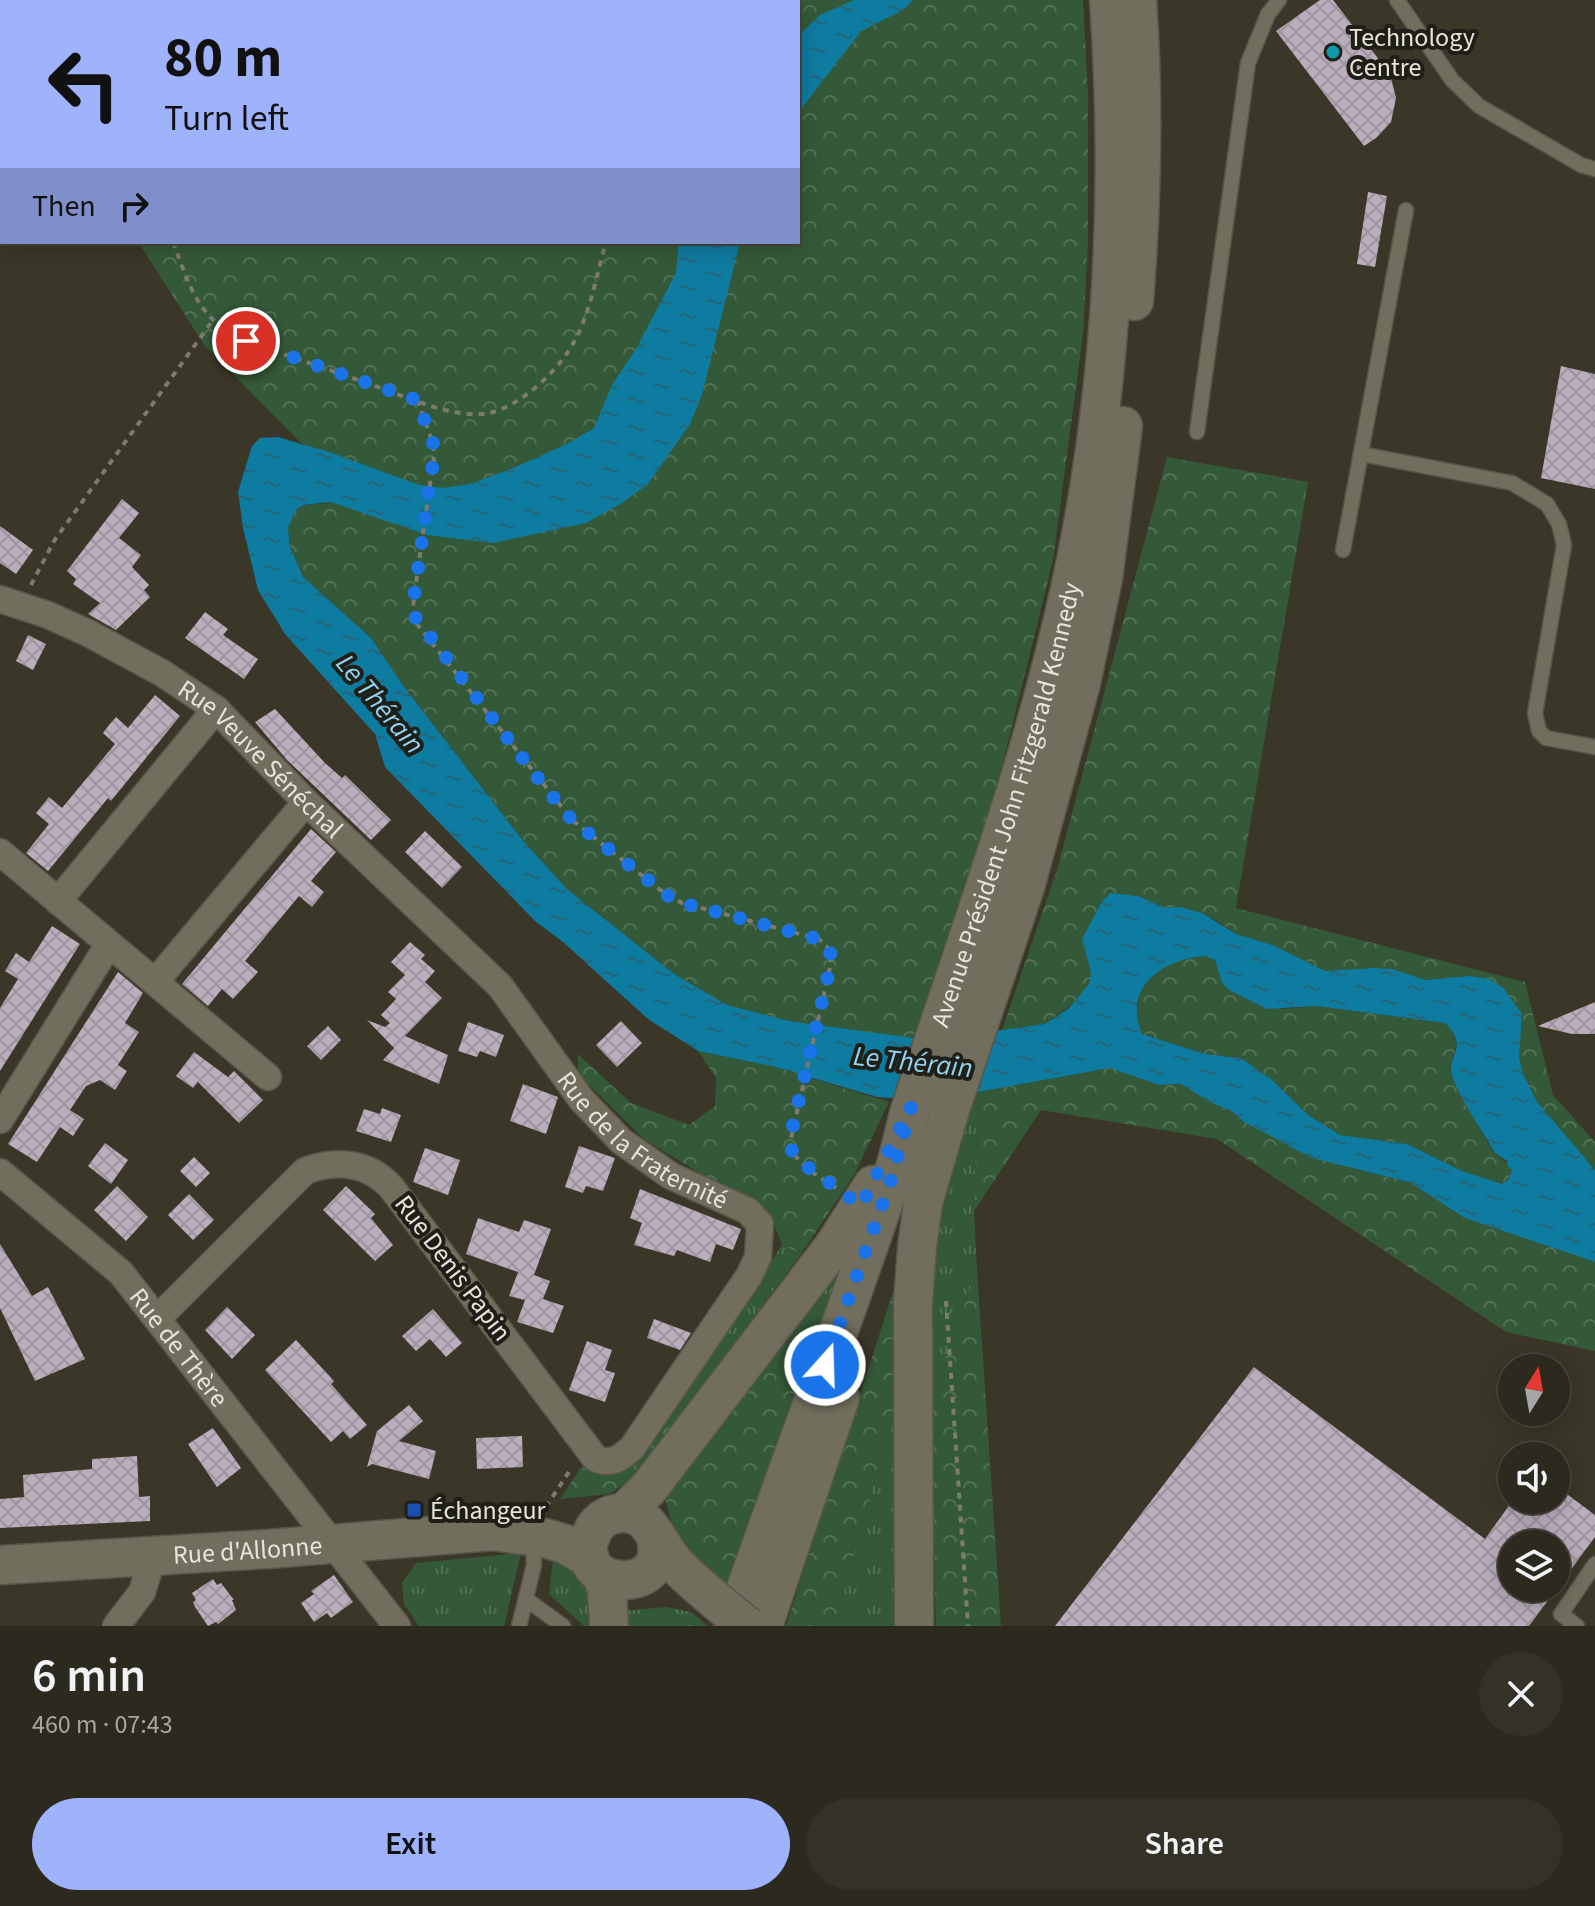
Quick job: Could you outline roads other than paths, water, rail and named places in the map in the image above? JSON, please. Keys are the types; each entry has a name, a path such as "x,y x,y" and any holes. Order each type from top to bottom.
{"main road":[{"name":"Avenue Président John Fitzgerald Kennedy","path":"763,1626 931,1111 1056,771 1081,683 1097,610 1124,420 1142,198 1142,115 1133,3"},
{"name":"Avenue Président John Fitzgerald Kennedy","path":"958,1031 1058,642 1084,516 1105,356 1112,243 1114,108 1133,3"},
{"name":"Avenue Président John Fitzgerald Kennedy","path":"722,1615 783,1479 891,1180 931,1111"},
{"path":"609,1626 610,1571 589,1544 593,1529 604,1518 619,1513 649,1488 834,1246 931,1111"},
{"path":"914,1626 915,1276 931,1111"},
{"path":"619,1513 645,1520 674,1562 722,1615 747,1626"},
{"name":"Rue d'Allonne","path":"0,1565 333,1545 535,1528 619,1513"},
{"name":"Rue d'Allonne","path":"535,1528 610,1571 675,1586 722,1615"},
{"path":"610,1571 650,1570 658,1544 655,1534"}],"street":[{"name":"Rue Veuve Sénéchal","path":"11,602 68,623 126,653 216,709 306,802 486,971"},
{"path":"58,901 216,709"},
{"path":"155,982 306,802"},
{"path":"0,852 268,1077"},
{"path":"0,1120 109,944"},
{"name":"Rue de la Fraternité","path":"486,971 522,1013 581,1099 621,1141 671,1176 748,1211 760,1224 760,1242 754,1267 703,1345 624,1455 616,1460 601,1461 586,1445"},
{"name":"Rue Denis Papin","path":"157,1319 305,1171 326,1164 362,1167 374,1172 391,1187 586,1445"},
{"name":"Rue de Thère","path":"0,1172 121,1273 397,1626"},
{"path":"116,1626 142,1592 153,1557"}],"lane":[{"path":"1197,432 1248,63 1268,14 1279,0"},
{"path":"1397,0 1452,80 1479,106 1581,165 1595,169"},
{"path":"1343,550 1406,210"},
{"path":"1361,454 1512,483 1547,504 1559,524 1564,545 1535,713 1539,731 1546,738 1595,747"},
{"path":"519,1626 534,1565 535,1528"},
{"path":"1577,1626 1561,1614 1595,1564"},
{"path":"526,1599 563,1626"}],"water":[{"path":"854,0 913,0 903,10 861,31 800,110 800,34 820,15"},
{"name":"Le Thérain","path":"679,244 740,244 702,395 690,424 648,484 622,503 586,523 493,543 427,535 331,502 303,505 296,510 288,528 290,547 303,577 371,638 404,687 524,842 567,889 674,974 727,1005 789,1021 927,1040 1045,1024 1069,1008 1089,984 1091,973 1082,939 1102,901 1111,893 1138,896 1166,908 1180,907 1202,913 1236,934 1275,946 1325,971 1373,968 1392,969 1425,980 1469,976 1489,979 1503,988 1522,1014 1519,1057 1523,1074 1537,1102 1595,1170 1595,1262 1465,1218 1409,1182 1312,1158 1181,1084 1159,1085 1110,1068 961,1095 903,1099 877,1097 772,1066 698,1051 648,1019 563,942 535,921 385,767 375,734 285,634 258,590 238,492 252,446 260,438 278,437 419,485 443,488 470,484 569,443 594,428 612,385 636,349 676,273","holes":["1205,956 1215,960 1222,983 1229,990 1267,1009 1317,1006 1445,1023 1457,1045 1451,1068 1455,1084 1495,1153 1512,1169 1509,1179 1502,1184 1462,1171 1407,1144 1340,1135 1308,1115 1271,1079 1241,1058 1205,1054 1142,1034 1137,1017 1138,1002 1142,989 1161,970 1189,958"]}],"place":[{"name":"Technology Centre","path":"1333,52"},
{"name":"Échangeur","path":"414,1510"}]}
